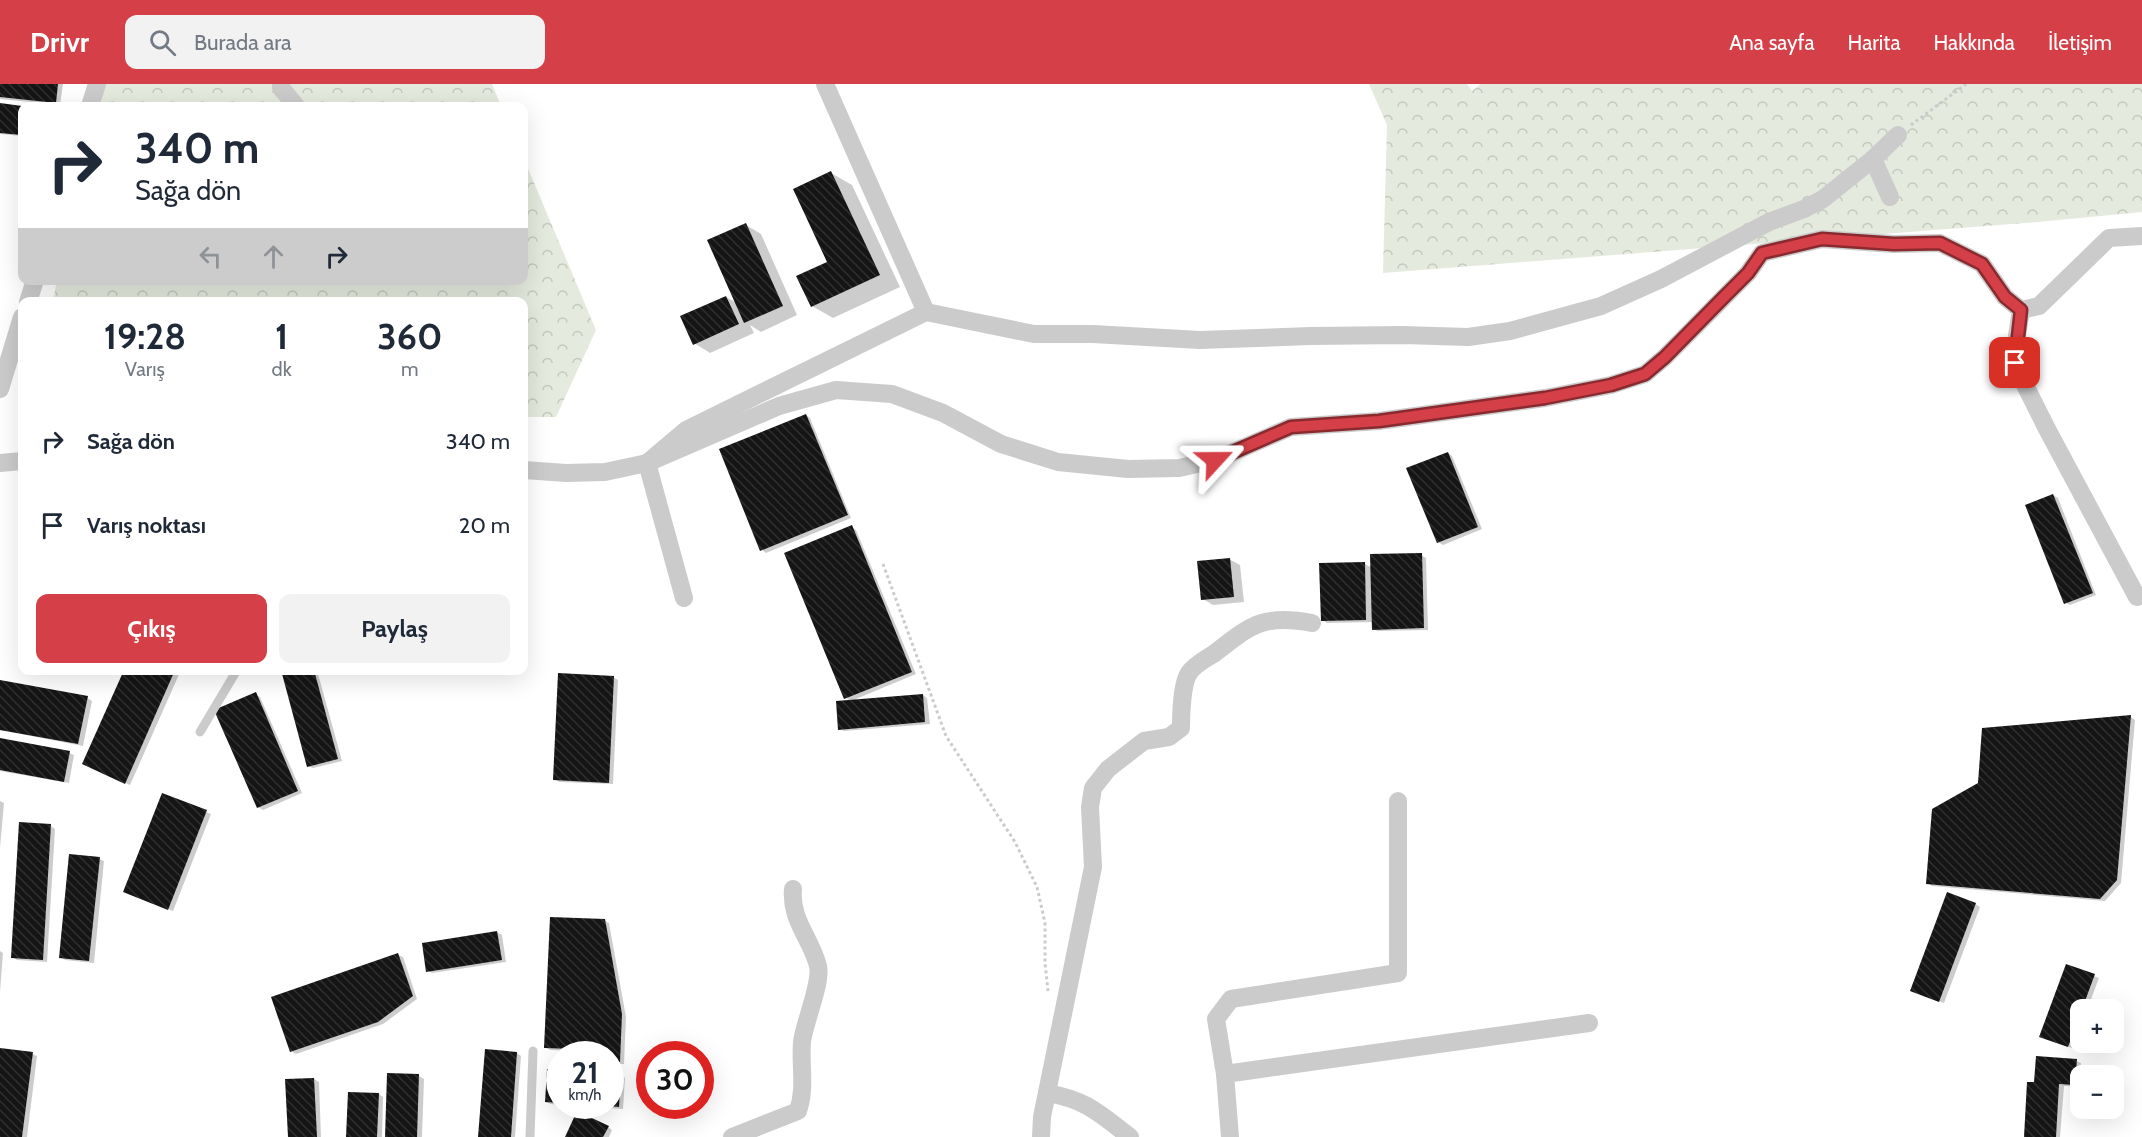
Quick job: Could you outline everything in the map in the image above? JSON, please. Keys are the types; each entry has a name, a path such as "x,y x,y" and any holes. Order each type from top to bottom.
{"street":[{"path":"91,102 97,84"},
{"path":"825,84 926,312"},
{"path":"278,85 293,102"},
{"path":"647,463 686,430 926,312 1034,334 1093,334 1200,340 1310,336 1468,337 1510,331 1601,306 1661,279 1769,222 1824,199 1898,135"},
{"path":"1873,159 1890,197"},
{"path":"2021,310 2039,306 2109,238 2142,236"},
{"path":"528,470 566,473 605,472 647,463 779,406 836,390 892,394 943,413 1001,444 1058,462 1128,469 1179,468 1215,460 1291,427 1379,421 1545,398 1611,385 1645,374 1665,357 1748,273 1762,253 1822,239 1894,244 1940,243 1982,264 2005,297 2021,310"},
{"path":"2021,310 2014,355 2016,367 2137,597"},
{"path":"0,389 18,330"},
{"path":"0,463 18,461"},
{"path":"647,463 684,598"},
{"path":"1041,1137 1042,1117 1093,867 1090,807 1093,788 1108,769 1144,741 1169,737 1181,728 1182,700 1188,673 1241,632 1267,620 1312,623"},
{"path":"1230,1137 1225,1074 1216,1019 1231,999 1398,973 1398,801"},
{"path":"732,1137 798,1111 801,1102 802,1041 819,968 792,904 793,889"},
{"path":"1225,1074 1589,1023"},
{"path":"1047,1093 1066,1096 1087,1104 1130,1137"}],"lane":[{"path":"200,732 234,675"},
{"path":"530,1137 533,1051"}],"path":[{"path":"1898,135 1966,84"},
{"path":"883,564 946,736 1015,842 1036,887 1045,923 1045,963 1049,996"}],"green space":[{"path":"90,84 492,84 499,102 87,102"},
{"path":"1369,84 1467,84 1472,91 1481,84 2142,84 2142,212 1383,273 1387,125"},
{"path":"528,168 596,330 556,417 528,417 528,297 54,297 56,285 528,285"}],"building":[{"path":"0,84 58,84 56,102 0,97"},
{"path":"0,103 18,105 18,135 0,133"},
{"path":"831,171 880,275 811,307 796,276 827,262 793,189"},
{"path":"746,223 783,306 744,323 707,240"},
{"path":"726,296 739,324 693,345 680,316"},
{"path":"806,414 848,515 760,551 719,449"},
{"path":"1448,452 1478,527 1437,543 1406,468"},
{"path":"2053,494 2093,593 2064,604 2025,505"},
{"path":"852,525 912,672 844,699 784,553"},
{"path":"1422,553 1424,628 1372,630 1370,554"},
{"path":"1230,558 1234,597 1201,600 1197,561"},
{"path":"1365,562 1366,620 1321,621 1319,563"},
{"path":"558,673 614,676 609,783 553,780"},
{"path":"122,675 173,675 125,784 82,764"},
{"path":"282,675 315,675 338,759 307,767"},
{"path":"0,680 88,696 78,744 0,730"},
{"path":"256,692 298,791 257,808 214,710"},
{"path":"923,694 925,722 838,730 836,701"},
{"path":"2131,715 2117,880 2100,899 1926,884 1932,809 1978,783 1982,728"},
{"path":"0,738 70,751 64,782 0,770"},
{"path":"162,793 207,810 168,910 123,892"},
{"path":"19,822 51,824 43,960 11,958"},
{"path":"69,854 100,857 89,961 59,958"},
{"path":"1947,892 1976,903 1939,1002 1910,991"},
{"path":"550,917 605,919 622,1014 621,1041 546,1041 546,1048 544,1048"},
{"path":"497,931 502,960 426,972 422,943"},
{"path":"398,953 413,996 378,1022 290,1052 271,997"},
{"path":"2066,964 2095,974 2086,999 2070,999 2068,1047 2039,1037"},
{"path":"0,1048 33,1052 22,1137 0,1137"},
{"path":"485,1049 517,1052 511,1137 478,1137"},
{"path":"2036,1056 2077,1059 2077,1065 2070,1065 2070,1085 2059,1084 2056,1137 2024,1137 2027,1082 2034,1082"},
{"path":"387,1073 419,1074 417,1137 385,1137"},
{"path":"314,1078 317,1137 288,1137 285,1079"},
{"path":"348,1092 379,1093 377,1137 346,1137"},
{"path":"573,1119 594,1119 609,1126 603,1137 565,1137"}],"route":[{"path":"1215,460 1291,427 1379,421 1545,398 1611,385 1645,374 1665,357 1748,273 1762,253 1822,239 1894,244 1940,243 1982,264 2005,297 2021,310 2014,355 2015,363"}]}
